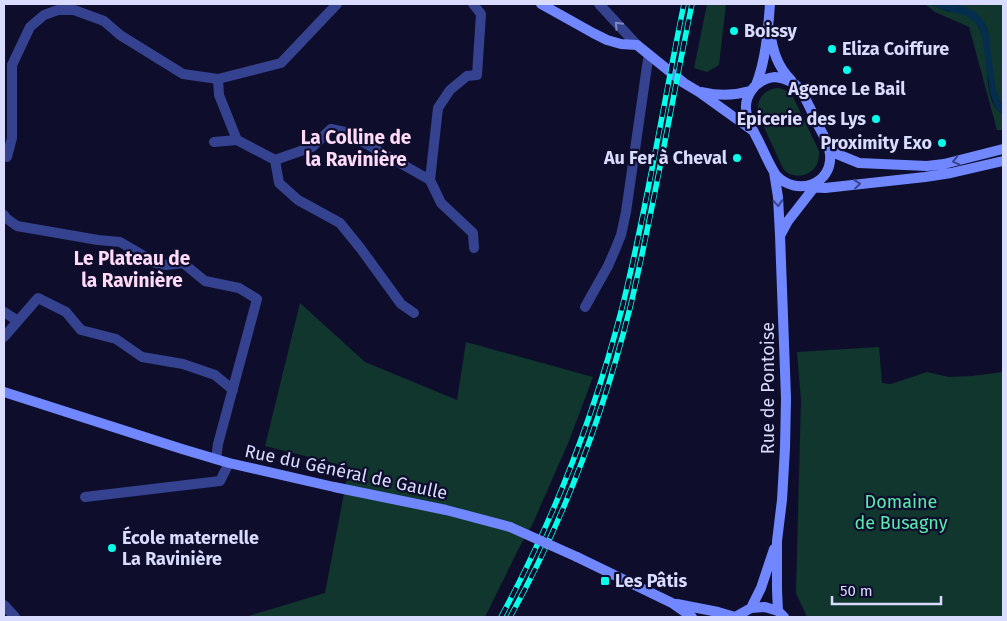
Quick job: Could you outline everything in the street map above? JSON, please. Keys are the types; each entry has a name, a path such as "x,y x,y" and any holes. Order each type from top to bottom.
{"main road":[{"path":"541,4 607,40 621,44 637,45 684,83 754,132"},
{"path":"770,4 763,63 747,99 746,111 748,120 774,172 786,183 794,186 826,188 925,178 1003,161"},
{"path":"768,22 775,57 786,76 803,94 829,146 837,154 859,163 919,166 944,164 1003,149"},
{"path":"699,92 722,96 740,94 767,78 776,77 784,78 795,84"},
{"path":"780,235 788,221 824,175 830,163 829,146"},
{"name":"Rue de Pontoise","path":"774,172 778,197 786,398 782,500 777,541 776,590 781,614"},
{"path":"803,187 815,183 824,175"},
{"name":"Rue du Général de Gaulle","path":"4,393 229,463 454,512 510,527 672,603 692,617"},
{"name":"Rue de Pontoise","path":"751,608 761,588 777,541"},
{"name":"Rue du Général de Gaulle","path":"672,603 735,617"},
{"path":"735,617 751,608 765,607 781,614"}],"street":[{"path":"7,157 12,138 12,65 30,27 44,15 58,10 74,10 104,21 120,35 183,74 218,79 281,63 337,4"},
{"path":"473,4 481,14 477,75 467,76 450,90 438,108 430,180 441,203 473,233 474,248"},
{"path":"599,4 637,45"},
{"path":"585,307 608,266 621,235 649,55"},
{"path":"218,79 219,95 237,140"},
{"path":"214,142 237,140 274,160 312,147 332,129 345,132 430,180"},
{"path":"274,160 279,183 298,200 340,223 362,249 401,304 414,313"},
{"path":"4,214 6,218 17,226 120,242 156,263 166,265 183,263 205,281 239,288 257,299 218,444 216,459"},
{"path":"4,337 38,298 66,312 81,330 116,339 142,357 182,364 214,375 233,390"},
{"path":"4,312 18,321"},
{"path":"85,497 220,481 229,463"},
{"path":"4,605 15,617"}],"green space":[{"path":"707,4 726,4 719,65 707,72 694,68"},
{"path":"925,4 964,15 977,24 985,46 988,85 995,107 1003,115 1003,130 997,130 969,27 935,12"},
{"path":"953,4 1003,4 1003,106 996,91 994,81 988,31 979,16"},
{"path":"777,88 790,93 793,97 819,151 816,166 804,175 798,176 785,171 758,114 759,100 764,93"},
{"path":"300,303 365,362 457,400 466,342 593,377 569,441 533,523 485,617 245,617 325,593 349,467 265,446"},
{"name":"Domaine de Busagny","path":"879,347 882,383 891,384 927,372 949,377 1003,372 1003,617 807,617 796,593 801,400 797,352"}],"water":[{"path":"933,4 950,4 966,7 979,15 984,22 988,31 995,86 1003,106 1003,115 995,107 990,92 979,27 967,16 938,8"}],"railway":[{"path":"501,617 538,543 571,466 611,348 639,233 684,4"},
{"path":"510,617 530,580 565,505 594,427 619,348 647,232 692,4"}],"place":[{"name":"Boissy","path":"734,31"},
{"name":"Eliza Coiffure","path":"832,49"},
{"name":"Agence Le Bail","path":"847,70"},
{"name":"Epicerie des Lys","path":"876,119"},
{"name":"Proximity Exo","path":"942,143"},
{"name":"Au Fer à Cheval","path":"737,158"},
{"name":"École maternelle La Ravinière","path":"112,548"},
{"name":"Les Pâtis","path":"605,581"}],"district":[{"name":"La Colline de la Ravinière","path":"356,148"},
{"name":"Le Plateau de la Ravinière","path":"132,269"}]}
